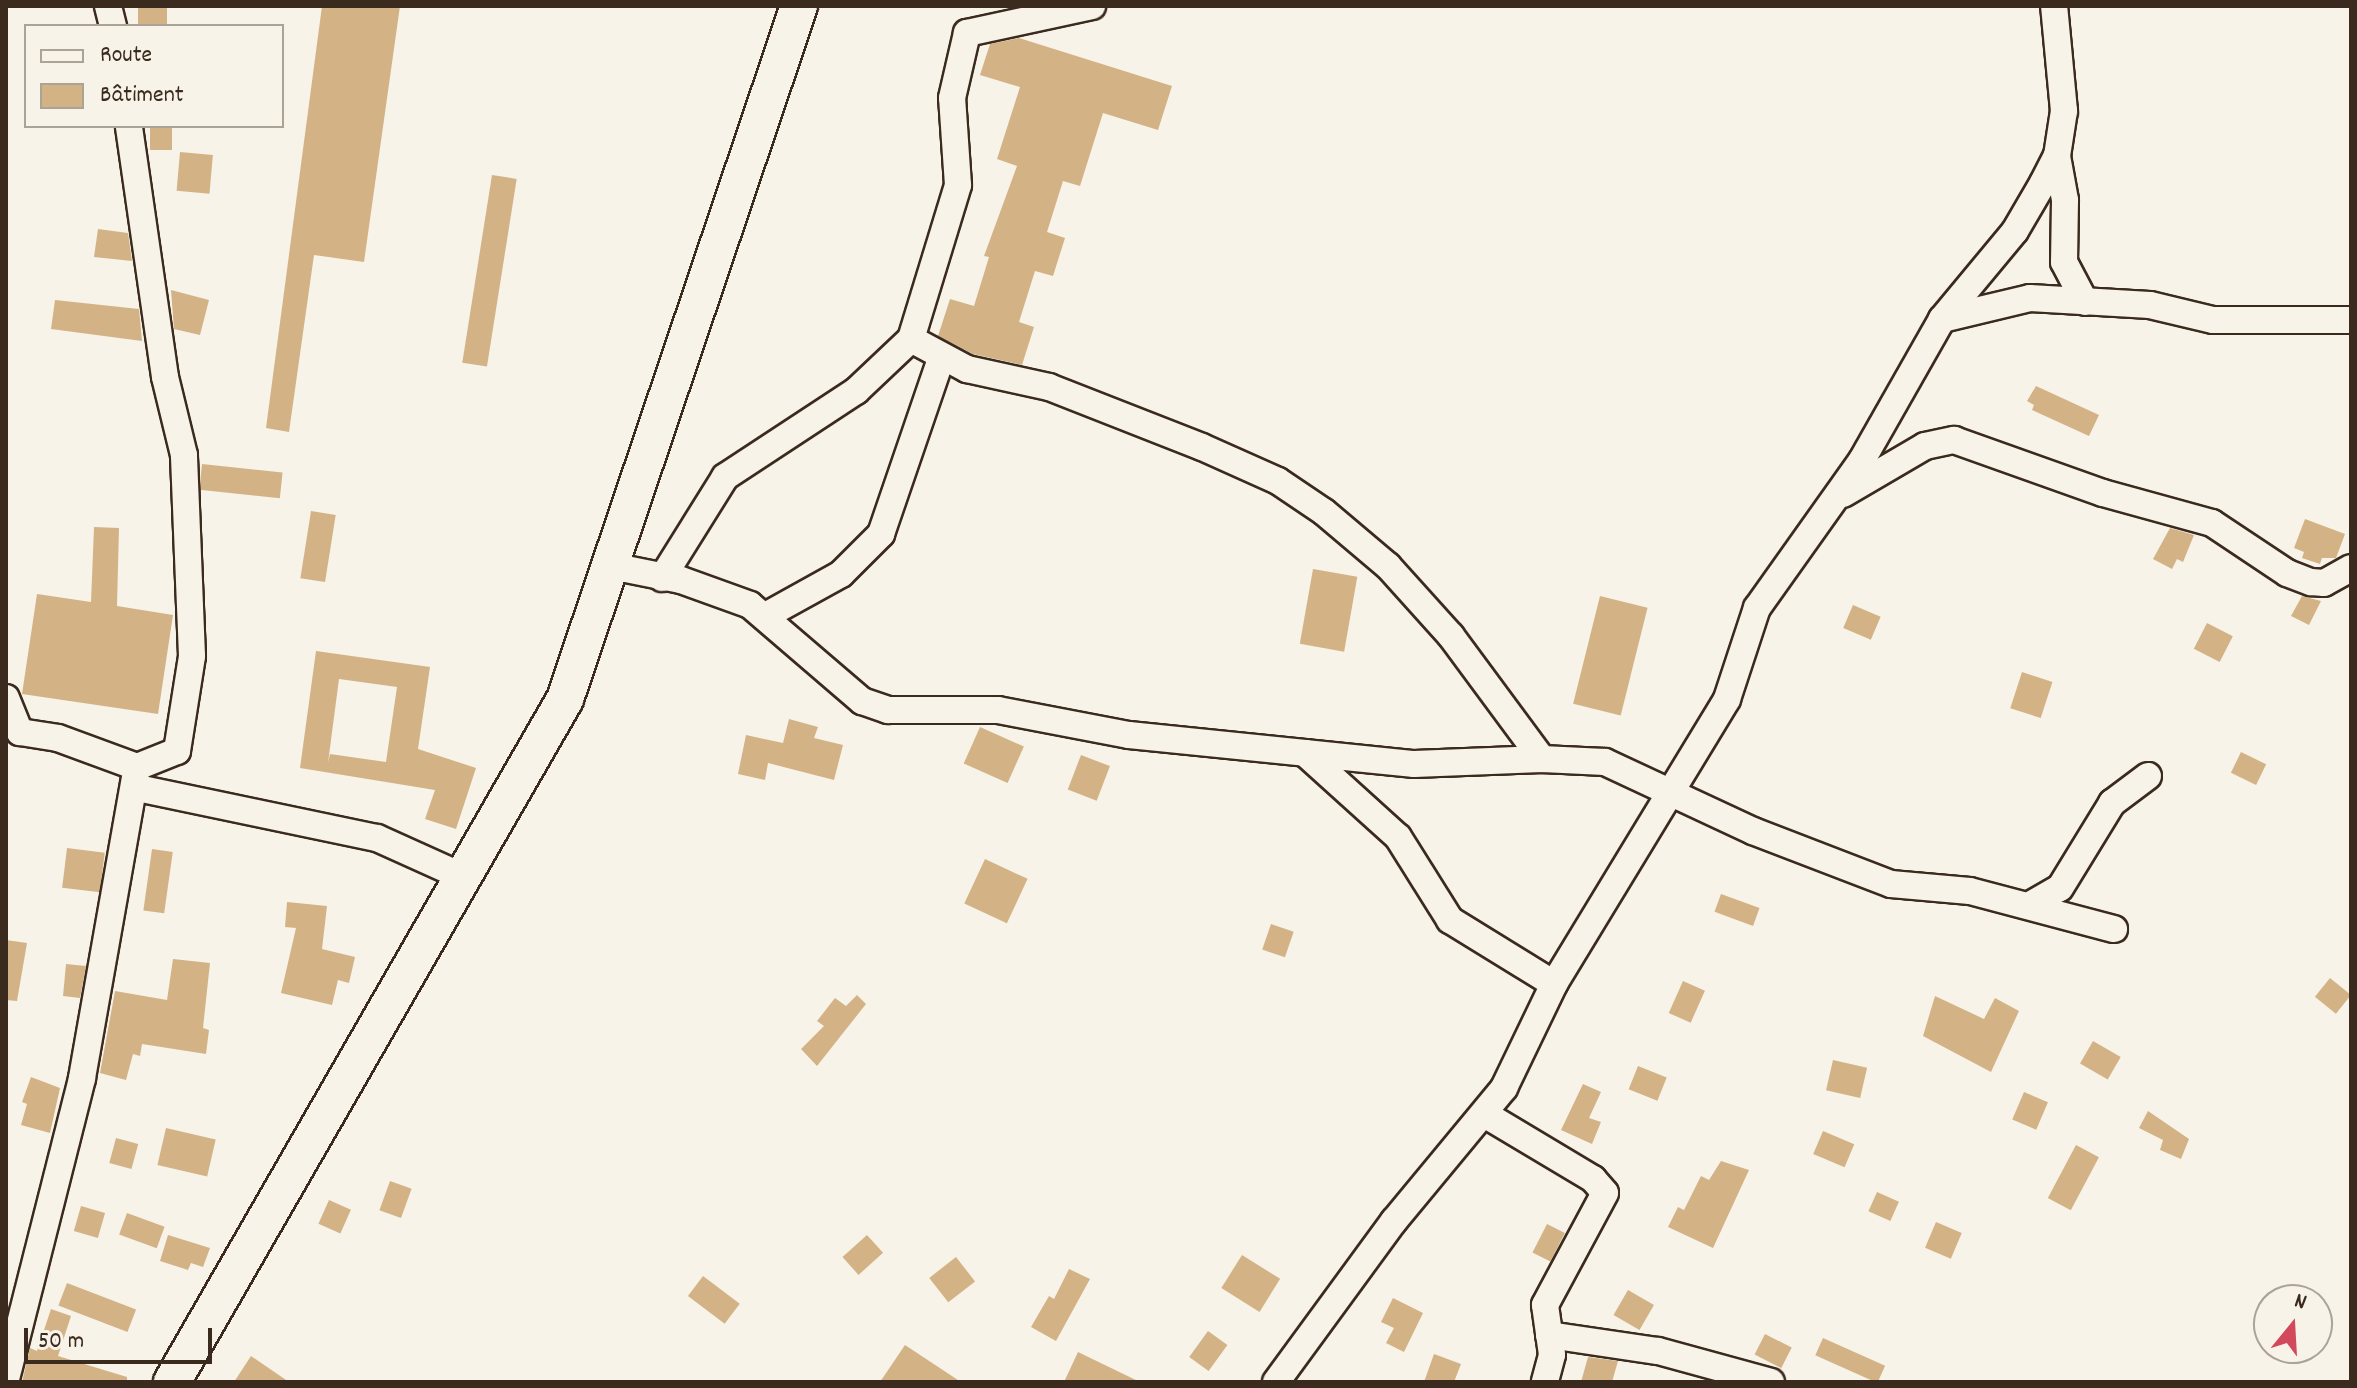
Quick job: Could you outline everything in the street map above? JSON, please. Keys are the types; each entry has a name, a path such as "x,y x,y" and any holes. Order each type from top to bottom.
{"main road":[{"path":"172,1382 320,1131 461,876 565,699 799,6"}],"street":[{"path":"662,578 725,477 856,391 911,339 958,185 952,98 967,33 1092,6"},
{"path":"2054,6 2064,75 2057,156 2065,200 2064,262 2085,302"},
{"path":"6,1379 82,1078 137,778 177,751 192,656 184,455 165,377 129,128"},
{"path":"1276,1382 1394,1221 1486,1115 1518,1063 1554,984 1673,795 1727,699 1757,608 1835,498 1942,319 2015,231 2057,156"},
{"path":"1942,319 2017,299 2150,305 2213,320 2351,320"},
{"path":"911,339 941,359 1049,387 1118,412 1278,481 1324,512 1388,566 1451,636 1542,759"},
{"path":"767,615 841,574 881,534 941,359"},
{"path":"1835,498 1925,446 1954,440 2103,493 2212,523 2297,577 2324,583 2351,568"},
{"path":"611,566 681,580 767,615 862,701 888,710 998,710 1129,735 1414,764 1542,759 1605,762 1673,795 1891,884 1970,891 2114,929"},
{"path":"6,698 20,732 58,738 137,778 377,838 461,876"},
{"path":"1305,753 1398,837 1450,920 1554,984"},
{"path":"2030,905 2060,888 2112,803 2148,776"},
{"path":"1486,1115 1593,1179 1605,1193 1545,1305 1552,1355 1545,1382"},
{"path":"1549,1335 1658,1351 1771,1382"}],"building":[{"path":"138,6 167,6 167,24 138,24"},
{"path":"322,6 400,6 364,262 314,255 289,432 266,428"},
{"path":"1019,38 1172,86 1158,130 1103,113 1080,186 1063,181 1047,232 1065,238 1053,276 1035,271 1019,322 1034,327 1022,365 973,354 938,336 950,299 974,306 989,257 984,256 1017,166 997,159 1020,87 980,75 990,44"},
{"path":"150,128 172,128 172,150 150,150"},
{"path":"180,152 213,155 209,194 177,191"},
{"path":"492,175 517,179 487,367 462,363"},
{"path":"98,229 128,233 132,261 94,257"},
{"path":"171,290 209,300 200,335 174,329"},
{"path":"55,300 139,309 142,341 51,329"},
{"path":"2036,386 2099,415 2089,436 2032,410 2034,405 2027,401"},
{"path":"202,464 283,472 280,498 199,490"},
{"path":"311,511 336,515 325,582 300,578"},
{"path":"2305,519 2345,534 2336,558 2322,558 2320,564 2302,558 2304,552 2294,548"},
{"path":"94,527 119,528 117,606 173,615 158,714 22,694 37,594 91,602"},
{"path":"2170,528 2194,535 2183,562 2177,559 2172,569 2153,559"},
{"path":"1313,569 1357,577 1344,652 1300,644"},
{"path":"1600,596 1648,608 1621,716 1573,704"},
{"path":"2302,596 2321,601 2309,625 2291,616"},
{"path":"1853,605 1881,617 1871,640 1843,628"},
{"path":"2207,623 2233,636 2220,662 2194,649"},
{"path":"316,651 430,667 418,749 476,768 456,829 425,819 435,790 300,768","holes":["339,679 397,687 386,762 330,754 328,763"]},
{"path":"2022,672 2052,682 2041,718 2010,708"},
{"path":"789,719 818,727 814,738 843,745 834,780 768,763 765,780 738,774 746,735 783,743"},
{"path":"980,727 1024,747 1008,783 964,764"},
{"path":"2241,752 2266,764 2256,785 2231,773"},
{"path":"1081,755 1110,766 1097,801 1068,790"},
{"path":"67,848 105,853 100,892 62,888"},
{"path":"152,849 173,852 164,913 143,910"},
{"path":"985,859 1028,879 1007,923 964,903"},
{"path":"1721,894 1760,908 1753,926 1715,912"},
{"path":"287,902 327,906 322,949 355,957 349,983 338,980 332,1005 281,993 296,928 285,927"},
{"path":"1271,924 1294,932 1285,957 1262,950"},
{"path":"6,940 27,943 17,1001 6,1000"},
{"path":"173,959 210,963 203,1028 209,1030 206,1054 142,1044 140,1056 133,1054 126,1080 100,1073 115,991 167,1000"},
{"path":"66,964 86,966 80,998 63,996"},
{"path":"2330,978 2351,995 2336,1014 2315,997"},
{"path":"1683,981 1705,991 1691,1023 1669,1013"},
{"path":"857,995 866,1004 817,1066 801,1049 824,1026 817,1021 835,998 846,1006"},
{"path":"1935,996 1984,1019 1995,998 2019,1011 1991,1072 1923,1036"},
{"path":"2093,1041 2121,1057 2108,1080 2080,1064"},
{"path":"1833,1060 1867,1068 1860,1098 1826,1090"},
{"path":"1638,1066 1667,1078 1657,1101 1629,1089"},
{"path":"31,1077 60,1088 50,1133 21,1125 27,1104 22,1102"},
{"path":"1583,1084 1601,1092 1589,1118 1601,1122 1592,1144 1561,1130"},
{"path":"2024,1092 2048,1102 2036,1130 2012,1120"},
{"path":"2148,1111 2189,1139 2181,1159 2160,1150 2163,1140 2139,1128"},
{"path":"166,1128 216,1139 207,1176 157,1165"},
{"path":"1823,1131 1854,1144 1845,1167 1813,1154"},
{"path":"116,1138 138,1144 131,1169 109,1163"},
{"path":"2076,1145 2099,1157 2071,1210 2048,1198"},
{"path":"1721,1161 1749,1170 1713,1248 1668,1227 1678,1207 1684,1210 1701,1176 1709,1180"},
{"path":"390,1181 412,1189 401,1218 379,1210"},
{"path":"1877,1192 1899,1202 1890,1221 1868,1211"},
{"path":"329,1200 351,1210 340,1234 318,1224"},
{"path":"81,1206 105,1213 98,1238 74,1231"},
{"path":"127,1213 165,1227 157,1248 119,1235"},
{"path":"1936,1222 1962,1233 1951,1259 1925,1248"},
{"path":"1547,1224 1565,1233 1550,1262 1532,1253"},
{"path":"168,1235 210,1248 203,1267 191,1263 188,1270 160,1261"},
{"path":"867,1235 883,1253 859,1275 842,1257"},
{"path":"1242,1255 1280,1279 1259,1312 1221,1288"},
{"path":"956,1257 975,1281 948,1302 929,1278"},
{"path":"1069,1269 1090,1279 1056,1341 1031,1327 1049,1296 1054,1299"},
{"path":"703,1276 740,1304 725,1324 688,1296"},
{"path":"67,1283 136,1310 127,1332 58,1305"},
{"path":"1628,1290 1654,1305 1639,1330 1614,1315"},
{"path":"1393,1298 1423,1313 1404,1352 1386,1343 1394,1328 1381,1322"},
{"path":"51,1309 71,1316 58,1356 127,1377 127,1382 22,1382 30,1348 37,1351"},
{"path":"1208,1331 1227,1345 1209,1371 1189,1357"},
{"path":"1765,1334 1792,1348 1781,1368 1755,1354"},
{"path":"1823,1338 1885,1366 1875,1382 1815,1355"},
{"path":"905,1345 961,1382 880,1382"},
{"path":"1078,1352 1140,1382 1064,1382"},
{"path":"1434,1354 1461,1364 1454,1382 1424,1382"},
{"path":"251,1356 289,1382 234,1382"},
{"path":"1588,1357 1618,1361 1612,1382 1581,1382"}]}
